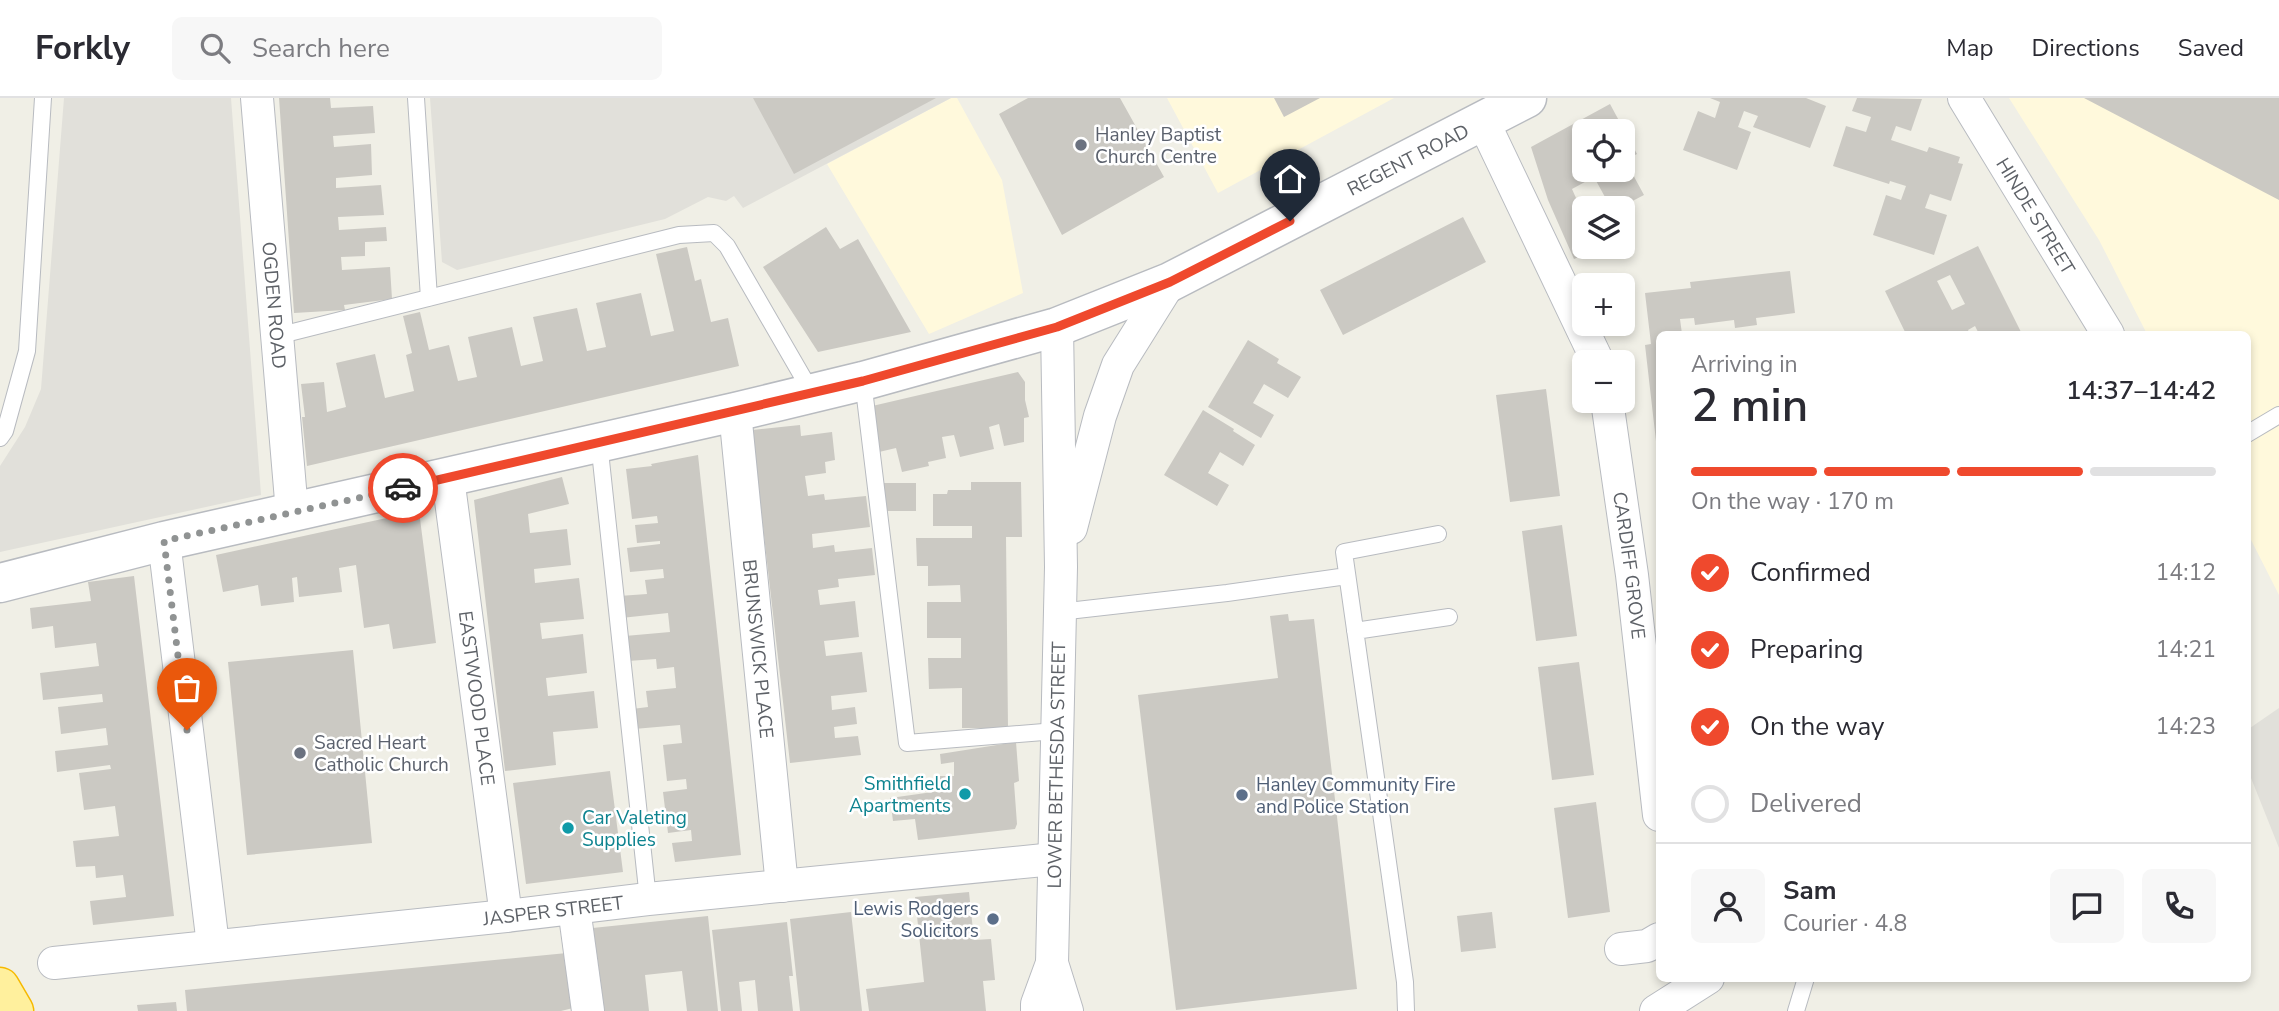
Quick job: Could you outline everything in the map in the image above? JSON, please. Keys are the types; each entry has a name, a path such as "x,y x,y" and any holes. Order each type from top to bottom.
{"highway":[{"path":"0,987 14,1011"}],"street":[{"name":"OGDEN ROAD","path":"257,98 292,512"},
{"name":"REGENT ROAD","path":"0,583 164,541 863,381 1057,327 1170,282 1527,98"},
{"name":"HINDE STREET","path":"1964,98 2106,331"},
{"path":"1483,121 1592,350"},
{"name":"LOWER BETHESDA STREET","path":"1061,567 1100,416 1118,365 1170,282"},
{"name":"LOWER BETHESDA STREET","path":"1057,327 1061,567 1052,963 1067,1011"},
{"name":"BRUNSWICK PLACE","path":"735,412 782,886"},
{"name":"CARDIFF GROVE","path":"1610,413 1646,572 1656,760"},
{"name":"EASTWOOD PLACE","path":"448,478 506,916"},
{"path":"164,541 213,945"},
{"name":"JASPER STREET","path":"54,964 648,899 1054,859"},
{"path":"574,908 588,1011"},
{"path":"1621,949 1647,946 1656,941"},
{"name":"LOWER BETHESDA STREET","path":"1037,1011 1052,963"},
{"path":"1656,1011 1702,982"}],"lane":[{"path":"0,438 5,431 27,351 43,98"},
{"path":"416,98 429,298"},
{"path":"277,336 679,235 714,233 727,246 812,393"},
{"path":"863,381 907,743 1056,731"},
{"path":"2251,432 2279,415"},
{"path":"599,442 648,899"},
{"path":"1406,1011 1405,982 1344,552 1438,534"},
{"path":"1059,612 1347,576"},
{"path":"1355,631 1449,617"},
{"path":"1796,1011 1805,982"}],"shaded area":[{"path":"64,98 231,98 261,495 0,552 0,466 25,427 41,389"},
{"path":"430,98 951,98 743,208 734,196 726,201 708,197 665,219 457,270 442,262"},
{"path":"951,98 957,98 1002,180 1023,293 929,334 827,164"},
{"path":"1167,98 1394,98 1218,193"},
{"path":"2009,98 2279,98 2279,595 2251,540 2251,331 2145,331 2099,240"},
{"path":"2279,708 2279,848 2251,778 2251,727"}],"building":[{"path":"279,98 330,98 331,108 373,106 375,133 333,136 334,147 371,144 372,175 336,178 336,188 381,185 384,215 338,217 339,230 386,227 387,241 365,242 365,256 341,257 342,270 390,267 392,299 344,305 345,310 294,313"},
{"path":"753,98 936,98 794,174"},
{"name":"Hanley Baptist Church Centre","path":"1028,98 1120,98 1164,177 1062,235 999,114"},
{"path":"1274,98 1320,98 1284,117"},
{"path":"1710,98 1806,98 1826,106 1810,148 1753,127 1758,116 1744,111 1738,127 1751,132 1737,170 1683,150 1698,111 1715,118 1720,102"},
{"path":"1857,98 1922,99 1911,131 1896,126 1891,140 1927,152 1929,147 1960,157 1958,163 1963,164 1951,201 1930,194 1925,208 1947,215 1934,255 1873,235 1886,195 1901,200 1906,186 1890,181 1889,184 1833,166 1846,126 1866,132 1871,117 1852,111"},
{"path":"2084,98 2279,98 2279,200"},
{"path":"1610,104 1618,119 1582,119"},
{"path":"1572,125 1572,182 1585,182 1572,189 1575,196 1572,196 1572,254 1548,200 1531,147"},
{"path":"1635,178 1644,195 1635,200 1635,196 1604,196 1597,182 1635,182"},
{"path":"1463,217 1486,262 1343,335 1320,290"},
{"path":"826,227 840,249 858,239 911,332 818,352 763,267"},
{"path":"1978,246 2020,331 1978,331 1975,326 1968,331 1905,331 1885,291","holes":["1950,275 1965,304 1952,310 1937,281"]},
{"path":"687,247 695,281 701,279 711,322 728,318 739,366 307,466 301,384 324,382 327,412 346,407 336,363 375,354 385,398 414,391 406,355 412,353 403,316 420,312 429,350 449,345 458,381 477,377 468,337 512,327 521,366 543,361 533,317 577,308 587,351 606,347 596,303 641,293 651,336 674,331 656,254"},
{"path":"1790,271 1795,313 1756,318 1757,325 1735,328 1734,320 1695,325 1694,318 1680,319 1682,331 1656,331 1656,441 1645,345 1651,344 1645,293 1691,288 1690,282"},
{"path":"1248,340 1279,359 1277,363 1301,377 1288,398 1264,384 1253,403 1274,415 1261,438 1208,407"},
{"path":"1018,372 1025,382 1029,417 1024,418 1024,442 1004,446 999,424 989,427 994,449 960,457 954,435 942,437 946,458 928,462 929,466 902,472 896,448 879,452 868,407"},
{"path":"1546,389 1560,496 1510,502 1496,395"},
{"path":"1203,410 1255,445 1243,466 1220,452 1208,473 1229,485 1217,506 1164,475"},
{"path":"800,425 801,436 832,432 835,460 825,462 826,473 805,476 808,496 824,494 825,500 866,496 870,527 812,534 813,548 834,545 835,552 872,548 875,575 838,579 839,587 818,590 820,605 855,601 859,637 824,641 826,656 862,652 867,692 831,696 832,710 855,707 857,724 834,727 835,738 858,736 861,755 790,763 752,430"},
{"path":"698,455 741,855 675,862 672,843 692,841 691,830 668,833 663,792 687,789 686,779 667,781 663,745 682,743 680,725 634,729 632,709 648,707 646,691 676,688 674,667 657,669 656,659 628,661 625,636 670,632 668,613 621,618 619,596 647,594 645,580 664,578 663,569 630,572 627,548 660,544 660,541 637,543 635,525 658,523 657,516 632,519 626,469"},
{"path":"562,477 569,504 528,514 530,533 567,529 571,565 534,569 535,583 579,578 584,619 540,623 542,639 583,634 587,673 546,678 548,696 594,691 598,728 553,732 556,765 505,771 474,500"},
{"path":"971,482 1021,482 1022,537 1006,537 1008,728 962,728 962,688 929,689 928,658 961,658 961,638 927,638 927,602 961,602 960,585 928,586 928,566 917,566 916,538 972,538 972,526 933,526 933,494 947,494 948,490 971,490"},
{"path":"881,483 916,483 916,511 881,511"},
{"path":"419,511 436,643 393,649 389,624 364,628 356,565 339,568 342,592 299,597 297,577 292,578 294,602 261,606 258,585 223,592 216,555"},
{"path":"1562,525 1577,636 1536,641 1522,531"},
{"path":"134,576 174,916 93,925 90,901 126,897 123,875 96,878 95,866 76,867 73,841 119,836 115,806 84,810 79,773 111,769 110,765 57,772 55,751 108,745 106,728 61,734 58,707 103,702 102,694 43,700 40,673 99,666 96,643 55,648 53,626 32,629 30,608 91,601 88,582"},
{"name":"Hanley Community Fire and Police Station","path":"1288,614 1289,621 1314,619 1357,989 1176,1010 1138,695 1278,678 1270,616"},
{"name":"Sacred Heart Catholic Church","path":"353,650 372,843 247,855 228,662"},
{"path":"1579,662 1594,775 1552,780 1538,667"},
{"name":"Smithfield Apartments","path":"1016,742 1019,781 1014,783 1017,824 1015,829 918,840 915,819 893,821 890,798 940,791 939,776 954,776 954,762 941,764 940,754"},
{"name":"Car Valeting Supplies","path":"610,771 623,872 526,884 513,783"},
{"path":"1596,802 1610,912 1568,918 1554,808"},
{"path":"969,892 974,940 991,939 995,980 983,981 986,1011 869,1011 866,989 924,982 915,897"},
{"path":"851,912 862,1011 800,1011 790,919"},
{"path":"1492,912 1496,948 1461,952 1457,916"},
{"path":"708,916 718,1011 687,1011 682,971 645,975 649,1011 592,1011 583,929"},
{"path":"787,922 793,976 789,976 793,1011 758,1011 755,980 739,982 742,1011 721,1011 712,930"},
{"path":"567,953 573,1008 561,1011 187,1011 185,990"},
{"path":"176,1002 177,1011 138,1011 137,1005"}],"way so far":[{"path":"187,730 164,541 403,488"}],"place":[{"name":"Hanley Baptist Church Centre","path":"1081,145"},
{"name":"Sacred Heart Catholic Church","path":"300,753"},
{"name":"Smithfield Apartments","path":"965,794"},
{"name":"Hanley Community Fire and Police Station","path":"1242,795"},
{"name":"Car Valeting Supplies","path":"568,828"},
{"name":"Lewis Rodgers Solicitors","path":"993,919"}],"route":[{"path":"403,488 863,381 1057,327 1170,282 1290,221"}]}
